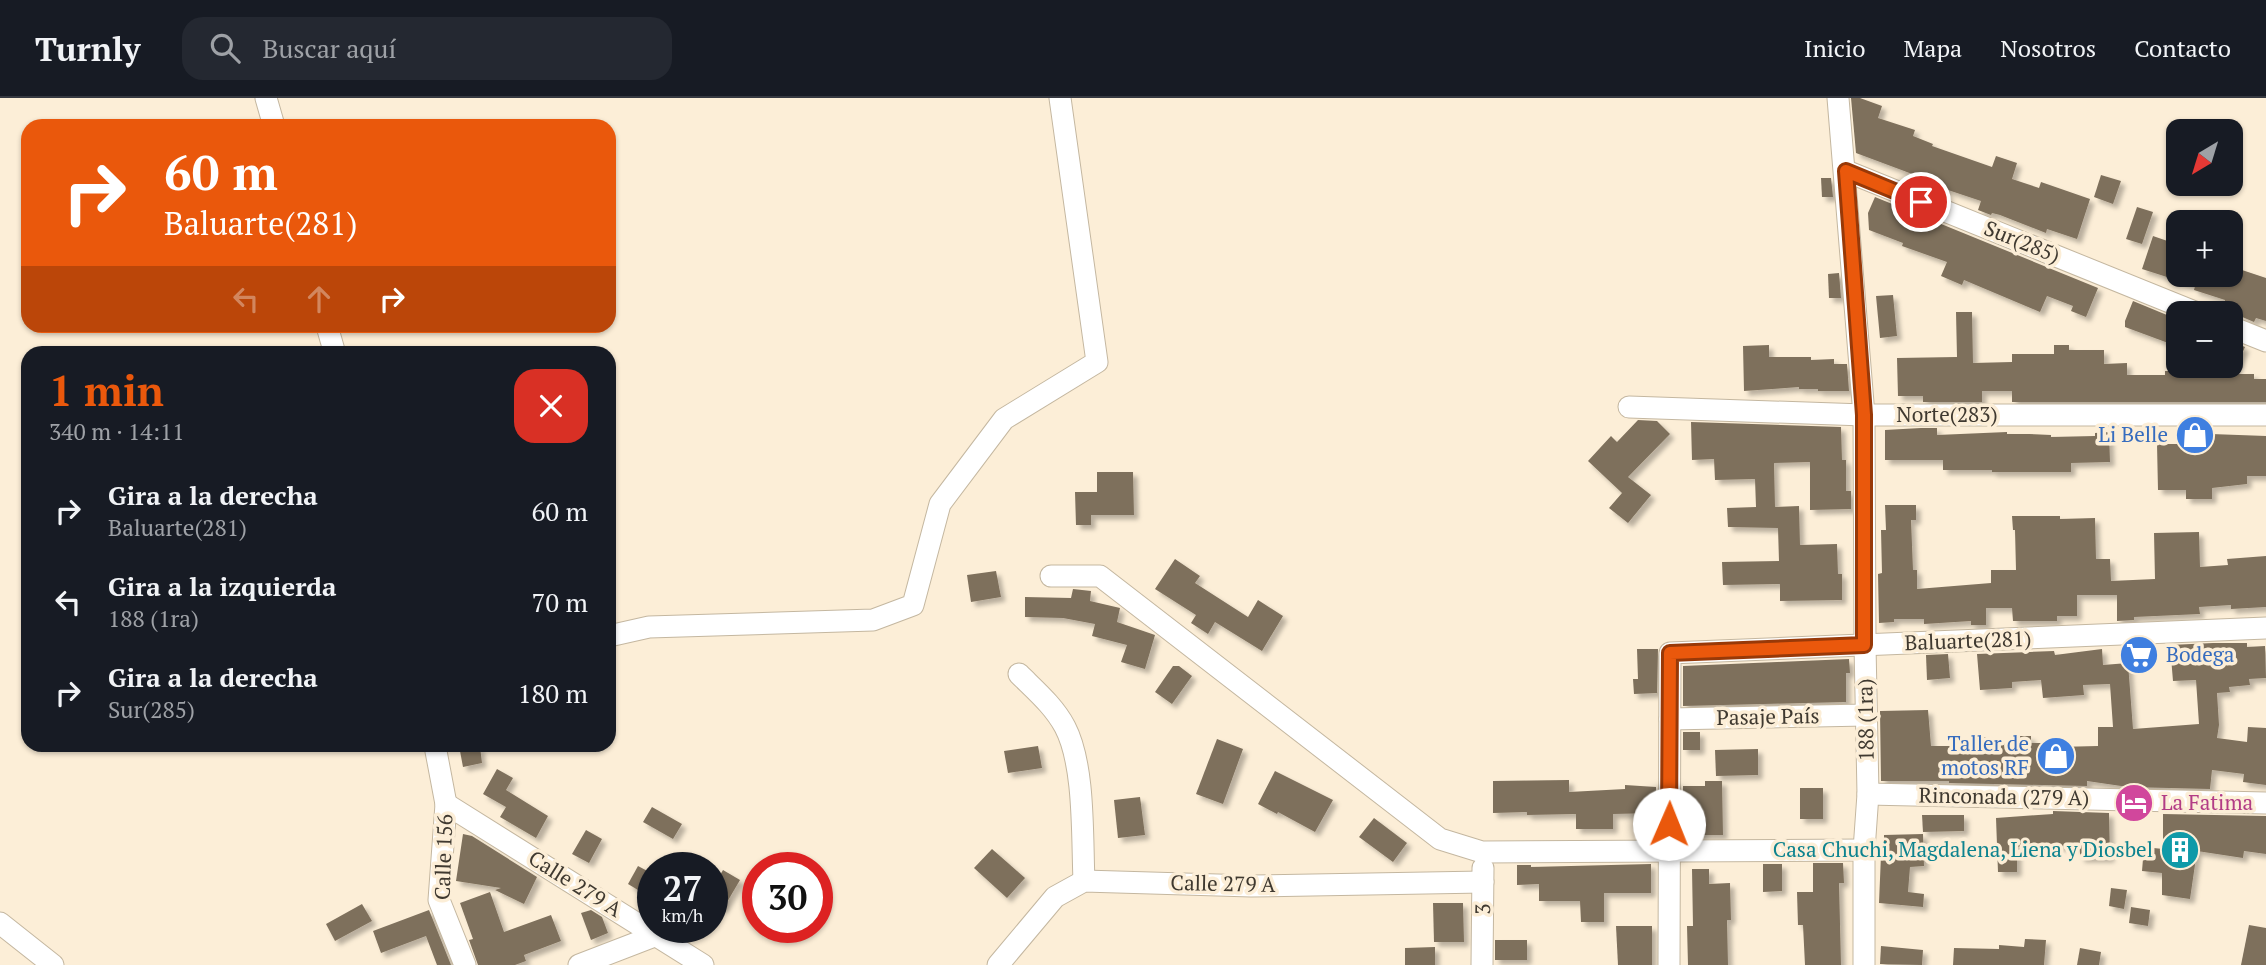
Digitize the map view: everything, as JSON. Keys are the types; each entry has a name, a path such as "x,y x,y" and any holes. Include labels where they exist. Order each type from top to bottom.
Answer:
{"street":[{"path":"266,98 272,119"},
{"path":"616,634 649,627 873,620 913,605 940,503 1004,419 1097,362 1060,98"},
{"name":"188 (1ra)","path":"1838,98 1864,415 1867,794 1864,965"},
{"name":"Sur(285)","path":"1846,171 2167,301"},
{"path":"2243,332 2266,341"},
{"name":"Norte(283)","path":"1629,407 1864,415 2266,415"},
{"path":"1051,576 1100,576 1440,839 1482,852 1864,850"},
{"name":"Baluarte(281)","path":"1670,719 1670,653 2266,628"},
{"path":"998,965 1055,897 1084,881 1079,772 1075,751 1065,726 1019,674"},
{"name":"Pasaje País","path":"1670,719 1866,715"},
{"path":"1669,965 1670,719"},
{"name":"Calle 156","path":"436,752 446,804 439,900 465,965"},
{"name":"Rinconada (279 A)","path":"1867,794 2266,803"},
{"name":"Calle 279 A","path":"446,804 637,923"},
{"name":"3","path":"1482,852 1482,965"},
{"name":"Calle 279 A","path":"1084,881 1251,886 1483,882"},
{"path":"0,923 53,965"},
{"path":"579,965 637,943"},
{"name":"Calle 279 A","path":"669,943 703,965"}],"building":[{"path":"1851,98 1860,98 1882,106 1878,118 1915,130 1913,136 1933,144 1932,146 1992,167 1996,156 2017,163 2012,179 2039,188 2041,182 2090,199 2077,239 2047,229 2046,233 2000,215 1978,210 1981,201 1856,153"},
{"path":"2101,175 2121,181 2113,204 2094,197"},
{"path":"1821,178 1831,178 1833,197 1822,197"},
{"path":"1875,197 2098,288 2086,317 2071,311 2073,306 2047,296 2040,312 1964,280 1962,285 1941,276 1947,262 1902,246 1903,243 1869,230 1868,213"},
{"path":"2137,207 2153,212 2142,244 2126,239"},
{"path":"2153,236 2166,240 2166,277 2142,269"},
{"path":"2243,270 2266,278 2266,321 2256,318 2254,322 2243,317 2243,301 2225,301 2194,290 2195,287 2243,287"},
{"path":"1839,273 1841,298 1829,298 1828,274"},
{"path":"1893,295 1897,336 1880,338 1876,296"},
{"path":"2133,301 2166,315 2166,342 2125,327"},
{"path":"1956,312 1972,312 1973,363 2012,362 2012,354 2054,354 2054,345 2069,345 2069,350 2104,350 2104,364 2127,363 2127,375 2165,375 2166,371 2166,378 2243,378 2243,374 2254,374 2254,379 2266,379 2266,402 2012,402 2012,391 1982,391 1982,402 1923,402 1923,396 1898,396 1897,358 1957,357"},
{"path":"1769,345 1769,357 1834,359 1834,364 1847,364 1849,391 1818,391 1799,387 1744,391 1743,346"},
{"path":"1638,420 1657,421 1670,434 1628,477 1651,495 1628,523 1609,508 1622,493 1588,461 1611,436 1617,442"},
{"path":"1691,422 1841,427 1842,460 1846,460 1846,491 1851,491 1851,509 1810,510 1810,462 1774,463 1775,507 1799,506 1800,545 1837,544 1838,574 1842,574 1842,600 1780,601 1780,584 1723,585 1722,562 1779,561 1778,528 1728,527 1727,508 1756,507 1755,479 1715,480 1714,459 1692,460"},
{"path":"1937,428 1937,435 2007,432 2051,437 2095,436 2095,433 2109,432 2110,462 2071,463 2071,472 1992,472 1943,470 1943,460 1885,460 1885,430"},
{"path":"2185,435 2266,436 2266,476 2247,476 2247,484 2212,488 2212,499 2186,499 2186,490 2158,490 2157,444 2185,444"},
{"path":"1097,472 1133,472 1134,515 1091,515 1091,525 1076,525 1075,492 1097,492"},
{"path":"1885,505 1916,505 1916,520 1911,520 1913,570 1917,570 1917,589 1991,583 1991,570 2016,570 2012,516 2060,516 2060,519 2095,518 2096,559 2110,559 2111,581 2155,579 2154,533 2199,532 2200,567 2228,565 2227,559 2266,556 2266,607 2199,607 2200,614 2134,617 2134,620 2117,621 2117,595 2077,595 2077,616 2057,616 2057,621 2013,621 2012,608 1986,608 1986,625 1971,625 1971,621 1924,624 1924,619 1894,619 1894,622 1879,623 1878,574 1882,573 1881,530 1886,530"},
{"path":"1175,559 1200,576 1195,583 1248,617 1258,600 1283,616 1262,651 1215,622 1208,634 1191,623 1196,615 1155,589"},
{"path":"996,571 1001,597 971,602 967,575"},
{"path":"1073,589 1091,591 1090,601 1120,608 1117,622 1155,635 1145,669 1121,662 1127,645 1092,636 1095,624 1063,618 1025,617 1025,597 1071,598"},
{"path":"2213,643 2265,646 2266,678 2249,679 2250,685 2229,687 2230,692 2217,693 2217,738 2247,742 2248,727 2266,728 2266,785 2243,782 2244,774 2212,770 2210,789 2128,787 2087,781 2087,786 1881,781 1880,711 1928,710 1931,746 1969,746 1969,737 1988,737 1989,744 2016,743 2016,736 2031,736 2031,743 2057,743 2057,747 2098,746 2098,727 2113,727 2110,684 2083,685 2084,695 2043,698 2041,680 2012,682 2012,688 1980,690 1977,654 2054,651 2055,655 2102,649 2103,665 2128,663 2133,729 2199,724 2196,680 2173,681 2170,645"},
{"path":"1637,649 1658,649 1657,693 1634,694 1633,679 1638,679"},
{"path":"1948,654 1950,678 1927,680 1926,655"},
{"path":"1849,659 1846,702 1683,706 1683,666"},
{"path":"1173,666 1179,666 1192,676 1172,704 1155,692"},
{"path":"1683,732 1700,732 1700,750 1683,750"},
{"path":"1217,739 1243,749 1223,804 1196,794"},
{"path":"1038,746 1042,768 1008,773 1004,751"},
{"path":"1758,749 1758,775 1716,776 1715,750"},
{"path":"460,752 481,752 482,763 463,767"},
{"path":"497,769 513,778 506,790 548,816 536,838 500,817 506,807 483,794"},
{"path":"1275,771 1333,800 1315,832 1258,804"},
{"path":"1569,780 1569,792 1625,789 1625,785 1656,787 1656,813 1613,814 1613,829 1576,829 1576,814 1493,813 1493,781"},
{"path":"1705,781 1722,781 1723,835 1683,835 1683,786 1705,786"},
{"path":"1800,788 1823,788 1823,819 1800,819"},
{"path":"1140,797 1145,835 1118,838 1114,800"},
{"path":"652,807 682,824 673,839 643,822"},
{"path":"2053,811 2109,813 2110,858 2080,858 2080,846 2017,847 2017,872 1998,872 1996,818 2053,814"},
{"path":"2163,814 2266,816 2266,854 2244,851 2243,858 2197,851 2190,899 2162,895 2162,873 2142,871 2144,847 2163,849"},
{"path":"1922,815 1964,815 1964,831 1923,832"},
{"path":"1374,818 1407,843 1393,862 1359,837"},
{"path":"586,830 602,839 589,863 572,854"},
{"path":"463,834 472,836 537,877 524,904 495,890 501,888 456,881"},
{"path":"1923,834 1924,866 1910,867 1908,892 1924,894 1923,907 1879,903 1884,835"},
{"path":"992,849 1025,878 1007,898 974,868"},
{"path":"1813,863 1843,863 1844,883 1839,883 1841,965 1805,965 1803,925 1798,925 1797,892 1813,892"},
{"path":"1651,864 1651,893 1604,893 1604,922 1581,922 1580,901 1539,901 1539,884 1517,885 1517,865 1531,867"},
{"path":"1763,864 1782,864 1782,891 1763,892"},
{"path":"637,868 637,889 628,884"},
{"path":"1692,869 1709,869 1709,884 1730,883 1728,965 1688,965 1687,926 1693,926"},
{"path":"728,873 740,880 728,900"},
{"path":"2111,888 2127,890 2124,909 2109,906"},
{"path":"490,892 504,932 551,915 561,941 524,955 526,961 515,965 478,965 469,940 473,939 460,903"},
{"path":"1433,903 1463,903 1464,942 1434,942"},
{"path":"362,904 372,921 335,941 326,924"},
{"path":"2131,907 2150,910 2148,926 2129,923"},
{"path":"429,910 451,965 437,965 426,936 381,953 373,931"},
{"path":"591,910 602,917 608,933 591,940 581,913"},
{"path":"2249,925 2266,928 2266,965 2241,965"},
{"path":"1616,926 1652,926 1652,965 1618,965"},
{"path":"2025,939 2046,940 2044,965 1953,965 1954,948 1999,949 1999,945 2024,947"},
{"path":"1495,940 1527,940 1527,960 1495,960"},
{"path":"1881,946 1923,950 1922,965 1880,964"},
{"path":"1435,947 1435,965 1405,965 1405,948"},
{"path":"2080,948 2101,952 2099,965 2077,965"}],"place":[{"name":"Li Belle","path":"2195,435"},
{"name":"Bodega","path":"2139,655"},
{"name":"Taller de motos RF","path":"2056,756"},
{"name":"La Fatima","path":"2134,803"},
{"name":"Casa Chuchi, Magdalena, Liena y Diosbel","path":"2180,850"}],"route":[{"path":"1669,824 1670,653 1864,645 1864,415 1846,171 1921,202"}]}
